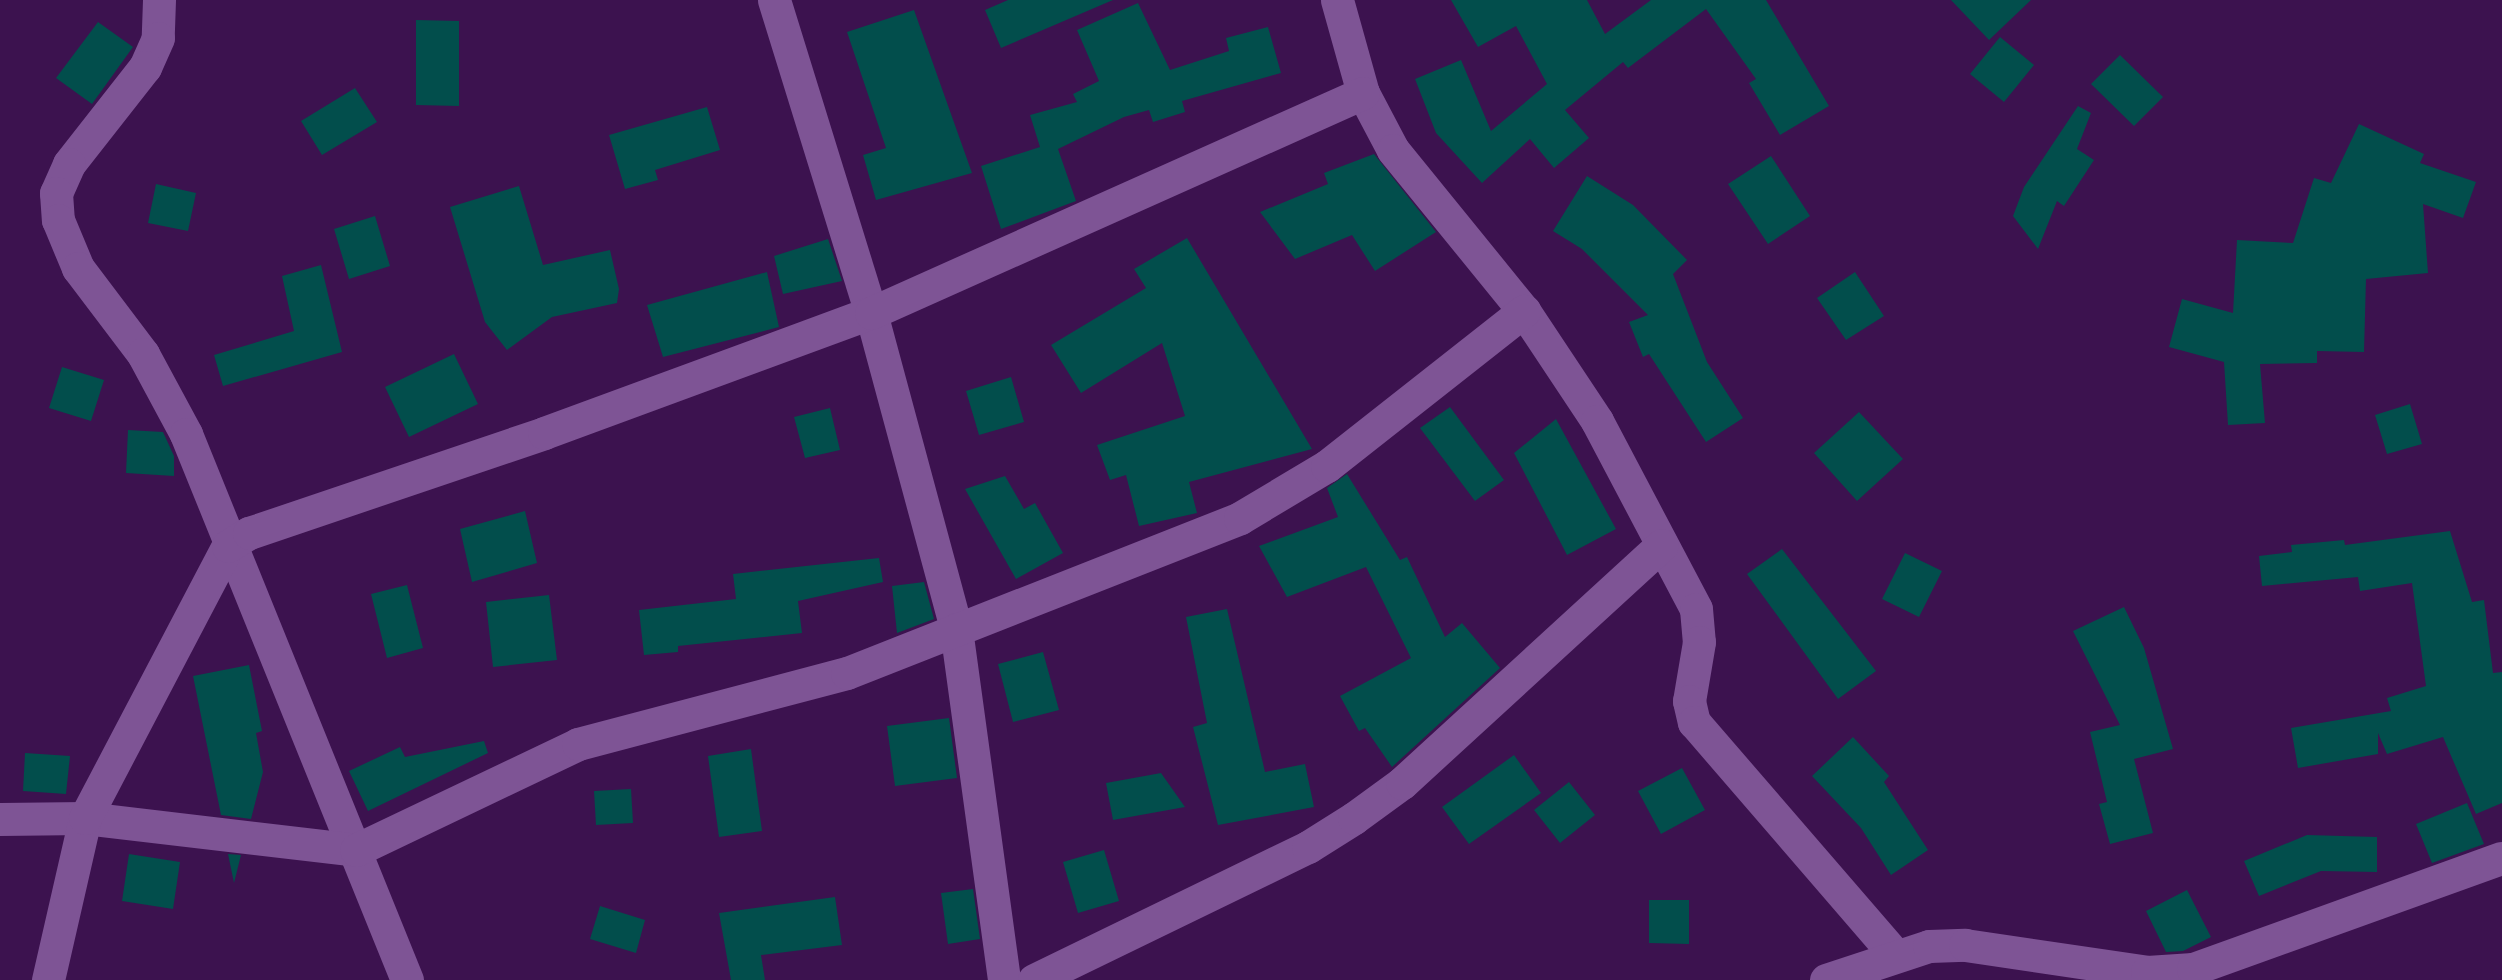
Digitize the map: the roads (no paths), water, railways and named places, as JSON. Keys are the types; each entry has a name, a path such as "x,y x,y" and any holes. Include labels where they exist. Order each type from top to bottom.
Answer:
{"street":[{"path":"159,0 158,38 145,67 69,164 56,194 58,220 78,268 142,354 186,434 228,546 356,850 407,980"},
{"path":"774,0 871,313 956,628 1004,980"},
{"path":"1337,0 1363,93 1393,150 1524,311 1597,421 1696,609 1700,642 1689,701 1694,722 1894,954"},
{"path":"48,980 85,818 228,546 249,533 544,433 871,313 1363,93"},
{"path":"0,819 85,818 356,850 578,744 847,673 956,628 1240,518 1327,466 1524,311"},
{"path":"1034,980 1308,847 1354,818 1401,783 1662,545"},
{"path":"1826,980 1894,954 1965,945 2147,972 2193,969 2502,858"}]}
